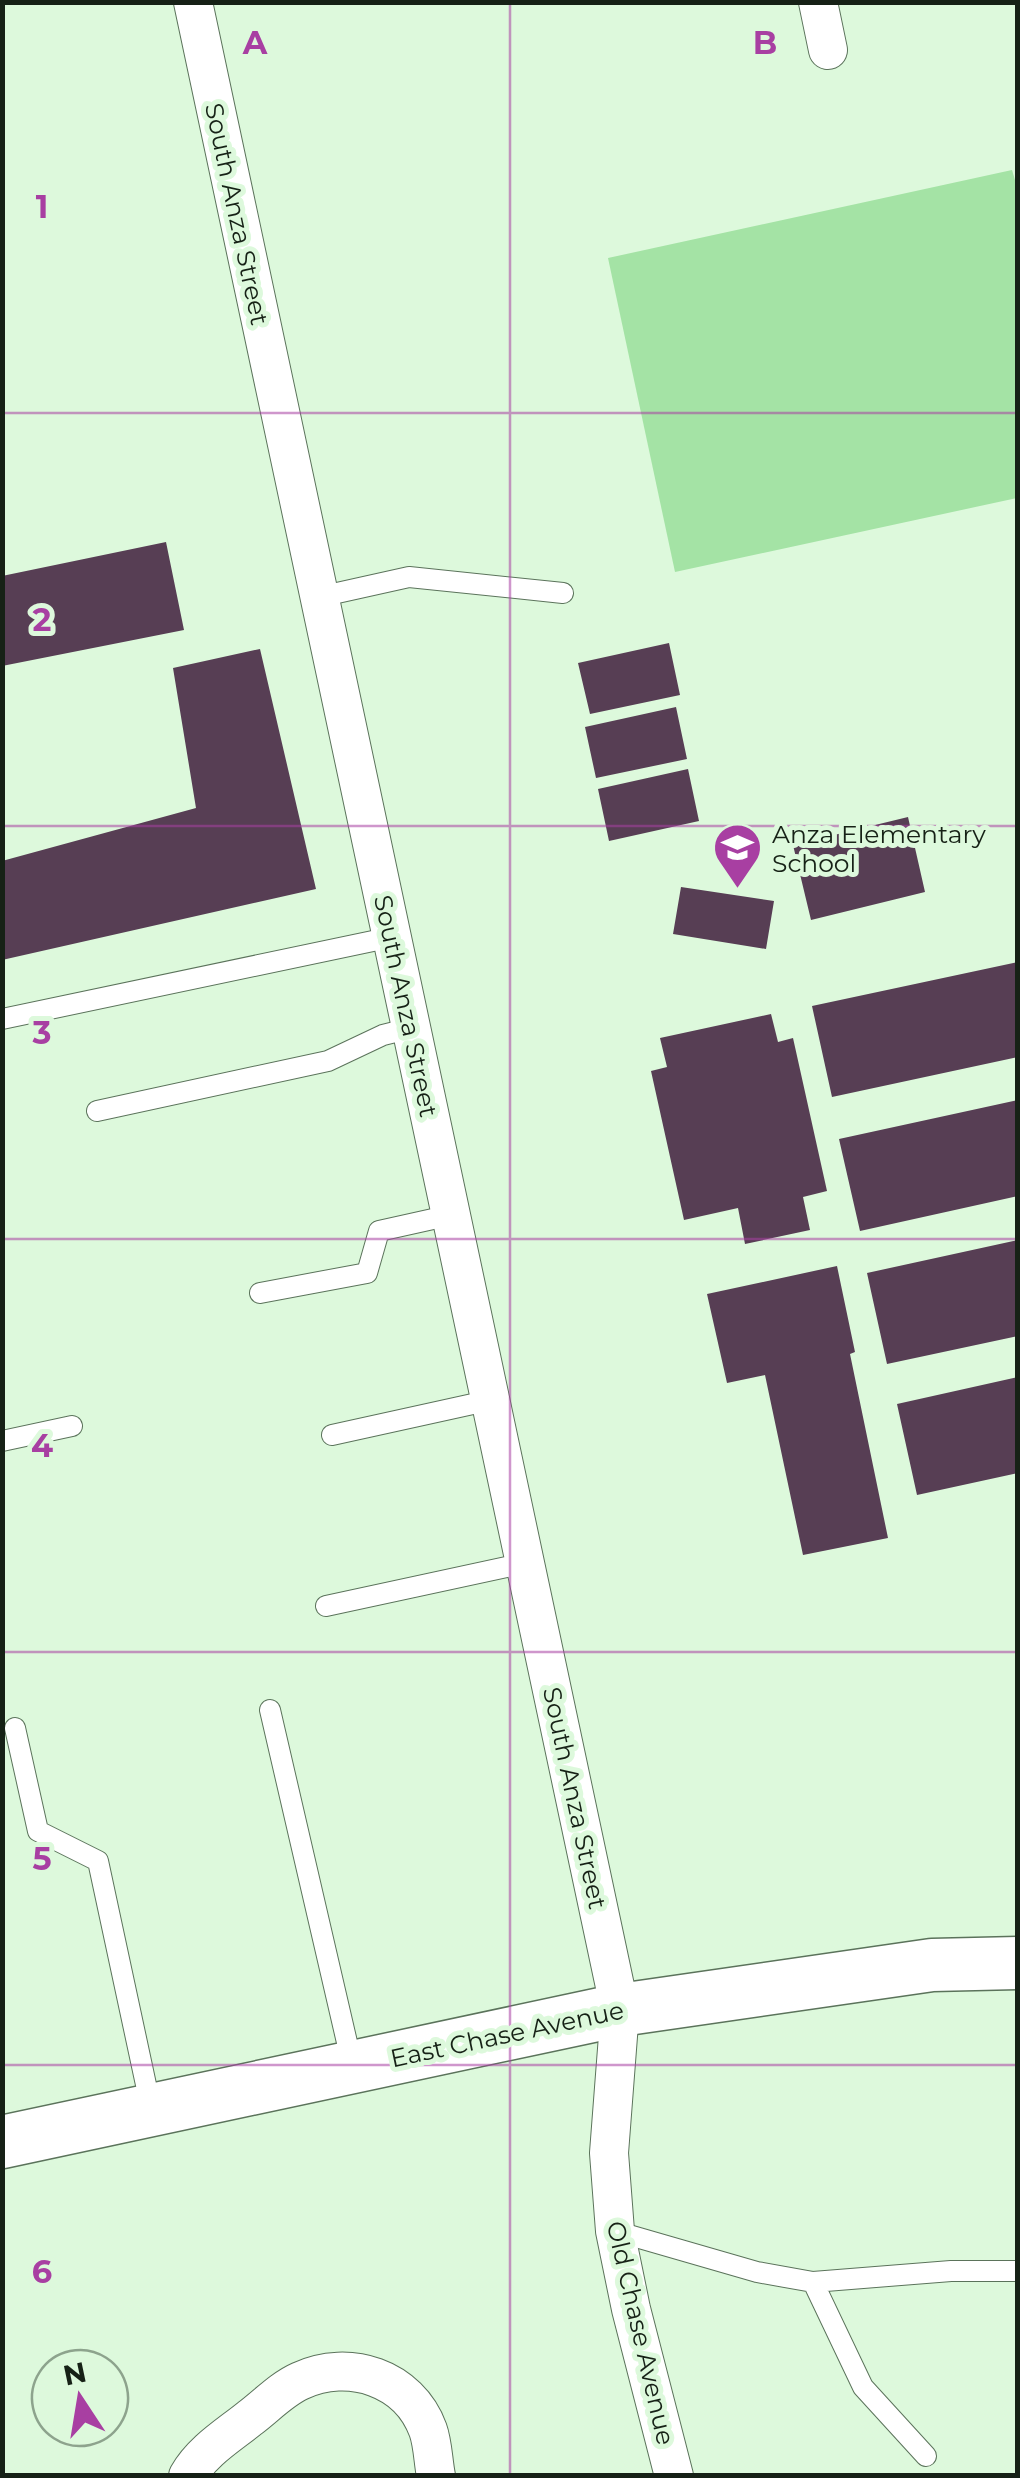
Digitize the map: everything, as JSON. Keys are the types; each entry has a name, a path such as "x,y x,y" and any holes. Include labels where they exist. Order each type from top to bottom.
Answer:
{"main road":[{"name":"East Chase Avenue","path":"2,2142 620,2010 932,1966 1018,1963"}],"street":[{"name":"South Anza Street","path":"192,2 620,2010"},
{"path":"818,2 828,50"},
{"name":"Old Chase Avenue","path":"620,2010 609,2153 615,2231 674,2476"},
{"path":"188,2476 207,2452 296,2382 339,2370 380,2378 412,2400 428,2430 436,2476"}],"lane":[{"path":"319,596 408,577 563,593"},
{"path":"2,1019 392,937"},
{"path":"97,1111 328,1061 382,1034 411,1028"},
{"path":"260,1293 367,1273 378,1231 451,1215"},
{"path":"332,1435 491,1400"},
{"path":"2,1441 72,1426"},
{"path":"326,1606 525,1563"},
{"path":"270,1710 352,2066"},
{"path":"15,1728 38,1831 98,1861 151,2110"},
{"path":"615,2231 757,2272 812,2282 951,2271 1018,2271"},
{"path":"812,2282 863,2387 926,2456"}],"green space":[{"path":"1012,170 1018,190 1017,498 675,572 608,258"}],"building":[{"path":"166,542 184,630 2,666 2,576"},
{"path":"669,643 680,695 590,714 578,663"},
{"path":"260,649 316,889 2,960 2,861 196,808 173,668"},
{"path":"676,707 687,759 596,778 585,727"},
{"path":"688,769 699,821 609,841 598,789"},
{"path":"908,817 925,892 811,920 793,845"},
{"path":"681,887 774,901 766,949 673,934"},
{"path":"1018,962 1018,1057 832,1097 812,1006"},
{"path":"771,1014 778,1042 793,1038 827,1191 803,1197 810,1230 745,1244 738,1208 684,1220 651,1071 667,1067 660,1038"},
{"path":"1018,1100 1018,1196 860,1231 839,1139"},
{"path":"1018,1240 1018,1336 887,1364 867,1273"},
{"path":"837,1266 855,1352 850,1354 888,1538 803,1555 765,1375 727,1383 707,1294"},
{"path":"1018,1377 1018,1473 917,1495 897,1404"}],"place":[{"name":"Anza Elementary School","path":"737,890"}]}
